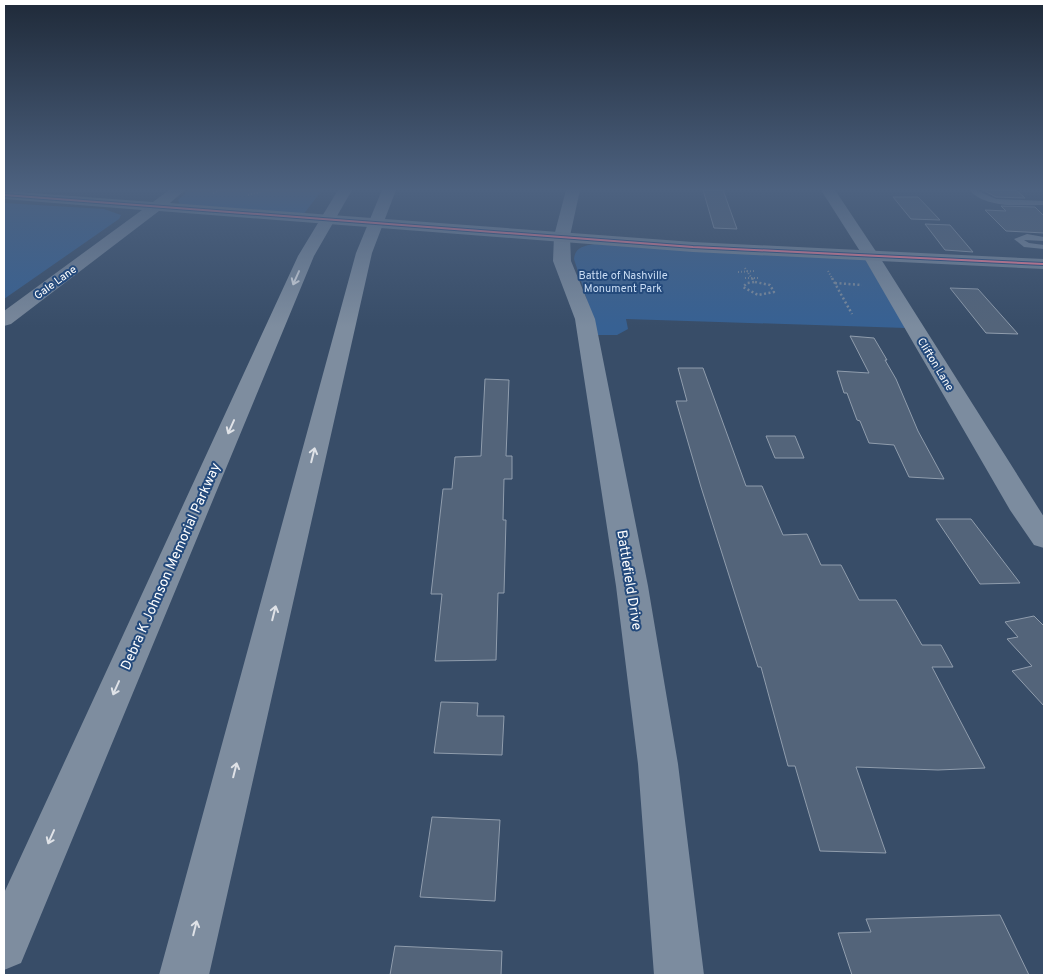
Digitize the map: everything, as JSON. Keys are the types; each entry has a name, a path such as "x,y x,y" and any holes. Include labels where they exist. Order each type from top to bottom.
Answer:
{"highway":[{"name":"Debra K Johnson Memorial Parkway","path":"4,946 306,256 318,236"},
{"path":"184,975 364,254 371,236"}],"main road":[{"name":"Gale Lane","path":"6,316 116,236"},
{"path":"556,236 693,247 1044,264"}],"street":[{"name":"Battlefield Drive","path":"562,236 562,262 585,319 632,586 658,764 679,975"},
{"name":"Clifton Lane","path":"858,236 1024,510 1044,538"}],"lane":[{"path":"1042,249 1024,244 1018,239 1027,236 1044,239"}],"path":[{"path":"744,266 754,282 769,285 773,288 774,292 760,295 744,289 744,285 754,282"},
{"path":"825,268 852,314"},
{"path":"738,272 755,271"},
{"path":"745,278 759,278"},
{"path":"834,283 862,285"}],"green space":[{"path":"4,236 95,236 4,299"},
{"name":"Battle of Nashville Monument Park","path":"594,244 865,259 906,328 626,319 628,329 617,335 598,335 574,259 578,250 584,246"}],"building":[{"path":"934,236 959,236 973,252 945,250"},
{"path":"950,288 978,289 1018,334 986,333"},
{"path":"850,336 874,338 896,379 918,431 944,479 909,477 894,445 869,443 860,421 857,420 847,393 844,393 837,371 869,373"},
{"path":"678,368 703,368 746,486 762,486 783,535 807,534 821,565 841,565 859,600 896,600 922,645 941,645 953,667 932,667 985,768 938,770 856,767 886,853 820,851 795,766 788,766 761,667 758,667 701,487 676,401 687,401"},
{"path":"485,379 509,380 506,456 512,456 512,479 504,479 503,520 506,520 504,593 498,593 496,660 435,661 442,594 431,594 443,489 452,489 455,457 481,456"},
{"path":"766,436 795,436 804,458 775,458"},
{"path":"936,519 971,519 1020,583 980,584"},
{"path":"1034,616 1044,626 1044,706 1012,671 1032,666 1007,639 1018,637 1005,622"},
{"path":"441,702 478,703 477,716 504,716 502,755 434,753"},
{"path":"432,817 500,820 495,901 420,897"},
{"path":"1000,915 1029,975 852,975 838,933 871,932 866,919"},
{"path":"395,946 502,951 501,975 390,975"}],"transit line":[{"path":"543,236 693,247 1044,264"}]}
